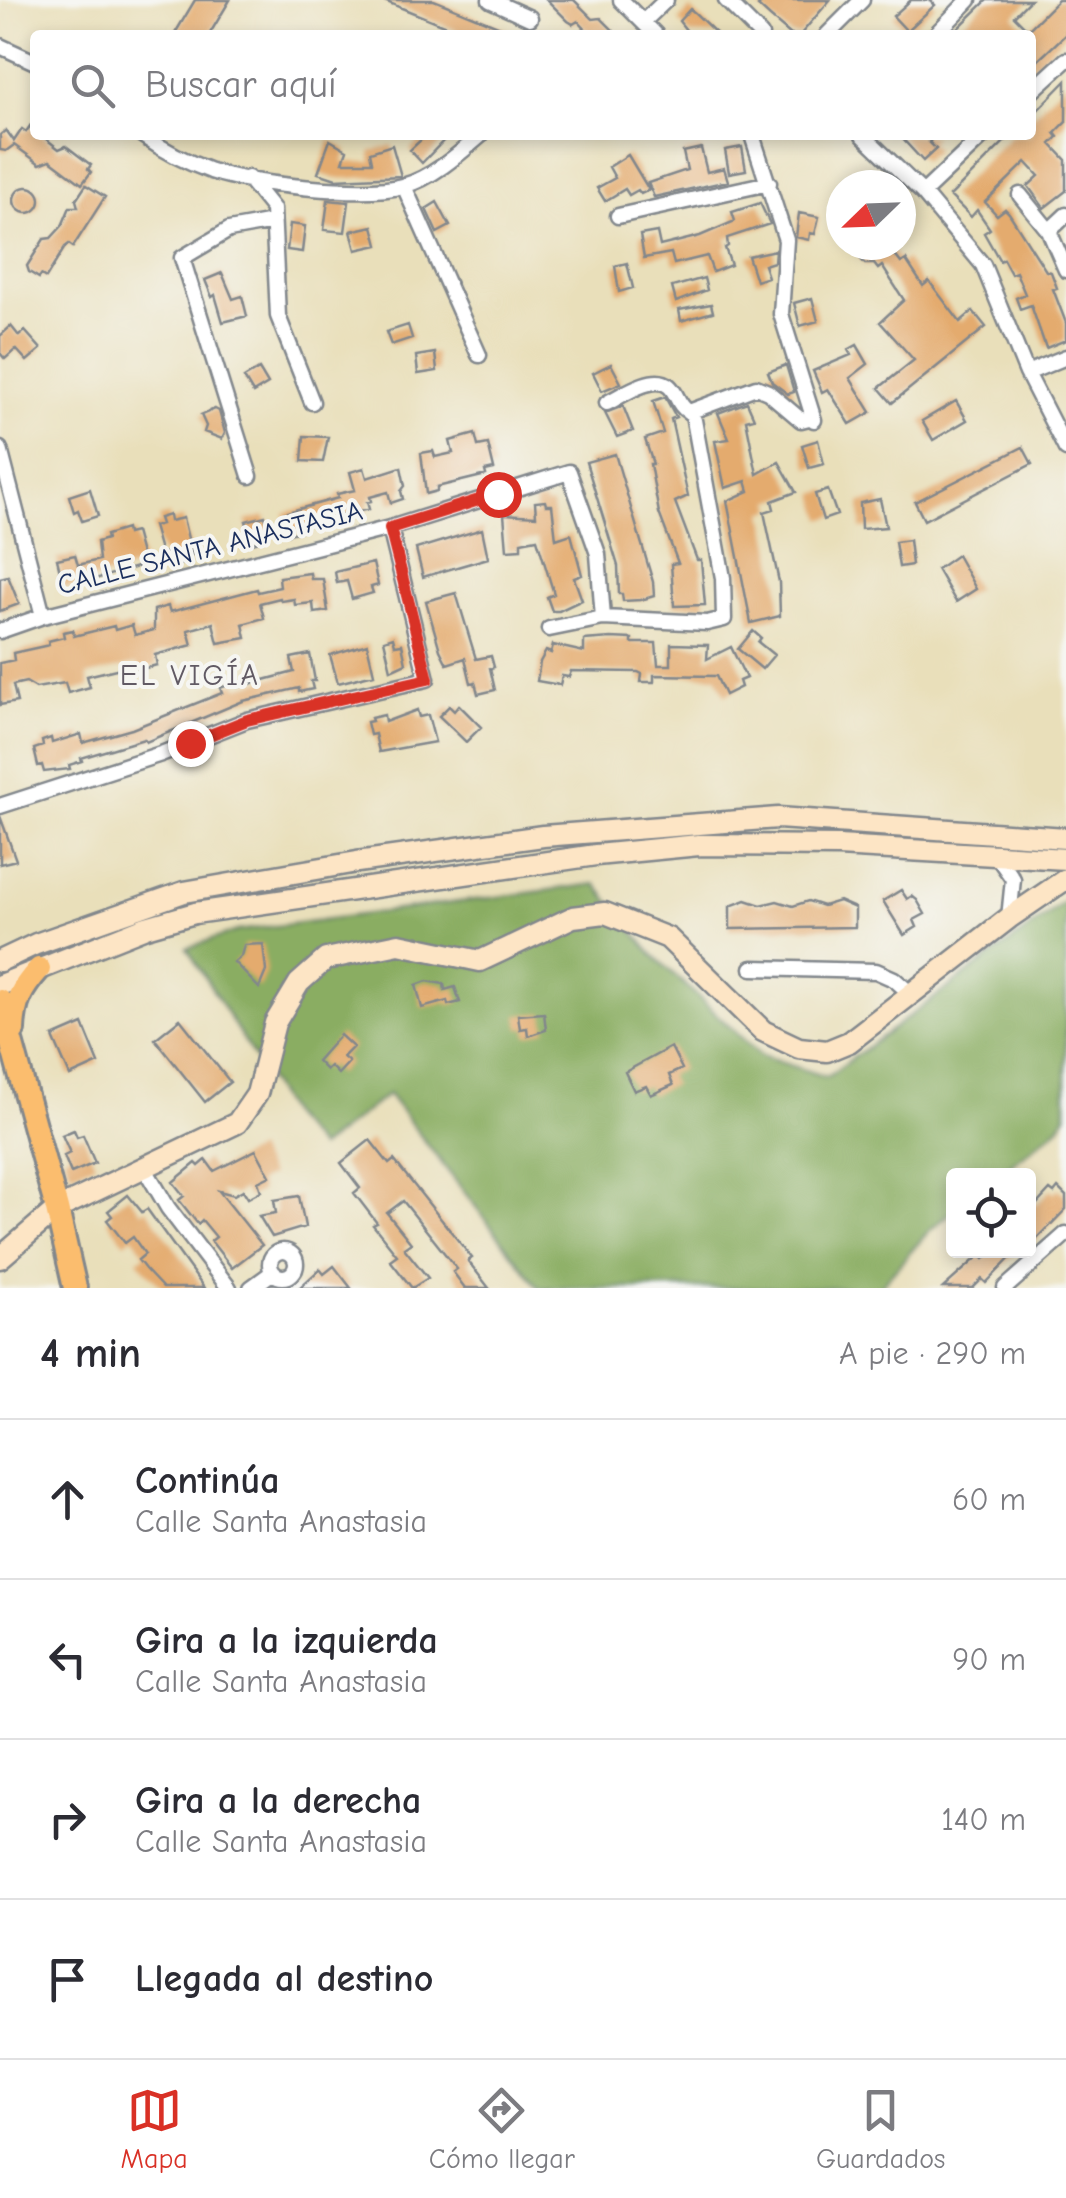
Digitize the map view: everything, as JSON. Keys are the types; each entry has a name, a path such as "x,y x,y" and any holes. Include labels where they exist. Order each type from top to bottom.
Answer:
{"main road":[{"path":"0,961 36,944 184,892 543,836 778,818 1066,838"},
{"path":"0,986 146,928 196,913 596,855 698,845 838,846 1066,860"},
{"path":"0,1258 57,1210 237,1122 257,1094 275,1023 300,983 326,958 399,944 480,962 573,918 605,913 668,938 763,1032 799,1048 827,1051 849,1042 1009,918 1066,879"},
{"path":"9,1044 14,1006 21,989 39,969"},
{"path":"0,1001 57,1210 74,1288"}],"street":[{"path":"490,0 530,18"},
{"path":"621,0 651,30"},
{"path":"643,22 666,0"},
{"path":"726,0 756,30"},
{"path":"832,30 862,0"},
{"path":"940,30 969,0"},
{"path":"0,46 30,60"},
{"path":"1036,87 1066,60"},
{"path":"149,140 212,171 336,190 404,186 454,159 475,140"},
{"path":"607,403 651,382 663,382 688,412 756,387 768,392 801,420 814,418 781,314 786,240 754,140"},
{"path":"868,140 923,193 983,265 1027,373 1066,449"},
{"path":"923,193 979,140"},
{"path":"248,178 272,209 278,316 312,402"},
{"path":"618,216 768,182"},
{"path":"404,186 479,355"},
{"path":"1020,195 1049,232 1066,270"},
{"path":"1049,232 1066,215"},
{"path":"250,476 182,258 229,230 273,222"},
{"path":"1027,373 1066,357"},
{"path":"549,629 603,618 707,624 724,619 723,578 694,420"},
{"path":"0,449 6,504 43,616"},
{"name":"CALLE SANTA ANASTASIA","path":"0,631 43,616 390,528 569,472 598,554 603,618"},
{"name":"CALLE SANTA ANASTASIA","path":"0,806 161,754 247,720 428,679 390,528"},
{"path":"996,856 1013,879 1009,918"},
{"path":"752,968 876,970 911,994"},
{"path":"145,1169 168,1208 229,1288"},
{"path":"1005,1288 1066,1234"},
{"path":"251,1288 274,1272"}],"green space":[{"path":"596,884 651,953 761,1056 827,1077 1066,901 1066,1115 1059,1127 1007,1168 946,1168 946,1217 879,1288 539,1288 388,1094 319,1148 290,1116 187,948 238,931"}],"building":[{"path":"195,0 230,0 212,30 177,30"},
{"path":"382,0 434,0 508,30 456,30"},
{"path":"547,0 574,0 593,19 601,18 613,30 586,30 578,21 568,21"},
{"path":"764,0 830,0 804,30 785,30 758,6"},
{"path":"911,0 930,0 935,5 908,30 893,16"},
{"path":"987,0 1030,0 1014,16 1028,30 956,30"},
{"path":"1058,0 1066,0 1066,34 1036,62 1036,30 1028,30"},
{"path":"690,9 713,30 686,30 679,21"},
{"path":"1066,81 1066,122 1051,144 1066,160 1066,191 1044,208 1028,186 1039,176 1026,162 985,202 997,215 1005,209 1009,213 1046,271 1051,272 1066,323 1066,340 1046,348 1031,305 1020,309 1016,298 1025,294 1016,272 1011,274 1003,259 1000,261 984,233 990,229 977,210 971,217 950,196 1006,140 1036,140 1036,112"},
{"path":"30,126 30,140 47,140 59,149 66,146 91,165 82,184 50,160 40,164 14,145 0,150 0,135 6,130 14,141 22,129 26,132"},
{"path":"330,140 347,150 343,162 372,162 370,152 392,145 401,176 336,179 318,173"},
{"path":"421,140 444,140 422,163 410,150"},
{"path":"904,140 931,140 936,149 923,161"},
{"path":"742,147 746,170 729,173 725,150"},
{"path":"701,148 707,172 724,168 728,181 654,197 648,183 687,170 683,152"},
{"path":"628,155 649,190 629,195 625,189 605,201 597,188 615,178 609,167"},
{"path":"86,185 105,197 73,247 65,247 46,278 39,278 27,266 44,239 51,238 62,226 70,207 78,207 76,200"},
{"path":"27,187 36,191 40,200 36,209 27,213 18,209 14,200 18,191"},
{"path":"328,200 349,202 345,232 324,230"},
{"path":"437,202 450,226 437,233 426,209"},
{"path":"760,203 770,224 727,238 725,248 731,265 713,272 707,256 674,264 671,253 644,258 640,235 657,232 660,246 700,236 735,221 732,212"},
{"path":"799,213 819,217 815,234 810,233 809,240 796,237"},
{"path":"290,224 305,226 302,252 287,250"},
{"path":"373,226 378,245 356,250 351,231"},
{"path":"775,250 774,262 764,265 768,277 756,281 748,256"},
{"path":"862,260 906,260 923,286 929,281 960,322 973,311 986,327 892,403 879,388 914,360 880,322 904,300 882,266 878,269 874,264"},
{"path":"627,263 633,288 619,292 615,266"},
{"path":"222,273 233,299 242,296 247,316 223,322 215,295 212,297 205,280"},
{"path":"704,278 707,290 676,302 672,287"},
{"path":"812,298 818,321 800,326 794,303"},
{"path":"711,304 713,312 681,321 679,310"},
{"path":"408,325 412,338 391,345 386,332"},
{"path":"11,326 19,336 25,331 41,349 27,361 16,349 5,359 0,353 0,336"},
{"path":"857,345 868,364 850,378 871,412 850,424 828,389 822,392 813,371 851,355 848,350"},
{"path":"435,353 437,371 418,374 416,356"},
{"path":"611,364 621,383 602,391 593,373"},
{"path":"786,365 794,392 788,394 772,382 768,372"},
{"path":"259,369 268,384 253,393 244,378"},
{"path":"665,397 676,417 671,419 688,496 675,502 697,560 701,560 705,605 674,606 671,564 678,563 659,513 653,464 645,439 663,433 653,401"},
{"path":"956,401 967,420 933,440 922,421"},
{"path":"747,402 754,418 746,420 757,474 779,462 796,492 772,501 774,509 764,512 779,582 780,616 751,623 727,501 749,491 746,481 725,488 715,441 729,439 718,413"},
{"path":"623,406 633,431 617,437 605,413"},
{"path":"215,409 225,433 222,439 204,432 206,426 201,415"},
{"path":"475,434 478,446 488,444 494,469 426,494 421,453 433,451 435,457 453,453 450,441"},
{"path":"304,436 328,437 323,462 302,461"},
{"path":"818,440 824,464 809,468 802,445"},
{"path":"1023,447 1032,464 924,520 915,502"},
{"path":"615,454 653,582 654,596 641,600 623,601 619,594 618,566 586,462"},
{"path":"401,467 403,499 391,503 388,492 370,497 369,509 337,516 338,522 300,526 301,531 289,534 284,513 355,490 350,472 364,468 367,478"},
{"path":"90,489 98,516 82,521 69,496"},
{"path":"828,490 837,515 823,520 815,494"},
{"path":"880,499 886,527 861,529 860,503"},
{"path":"535,502 552,505 556,539 571,534 582,575 574,578 582,600 559,611 552,611 547,597 554,594 537,539 521,542 521,549 507,550 504,514 536,516"},
{"path":"169,515 170,521 183,518 192,555 187,557 188,562 176,566 171,551 161,554 153,526 161,524 159,518"},
{"path":"265,516 270,533 252,543 246,521"},
{"path":"126,529 127,534 135,532 144,565 64,588 57,559 75,555 78,565 99,560 97,542"},
{"path":"482,529 488,558 423,577 416,549"},
{"path":"909,540 912,565 899,567 895,542"},
{"path":"957,555 976,589 956,602 937,569"},
{"path":"373,563 378,585 371,587 373,593 352,599 347,581 337,583 335,572"},
{"path":"310,573 311,579 323,579 328,611 314,613 313,603 295,605 294,599 260,603 264,618 243,624 246,638 218,643 213,623 188,630 192,645 155,655 157,665 138,670 137,664 87,676 90,687 68,693 65,683 36,688 26,682 13,685 17,702 0,705 0,663 14,660 13,653 49,645 48,641 73,630 74,636 114,626 115,630 132,625 135,635 154,630 154,610 168,606 170,612 257,589 258,592 280,587 279,577"},
{"path":"8,576 19,604 0,611 0,578"},
{"path":"456,593 476,659 491,656 495,690 478,694 465,658 447,664 440,650 426,601"},
{"path":"753,631 761,638 758,642 774,655 762,669 738,649"},
{"path":"393,637 395,645 402,644 406,663 391,670 384,640"},
{"path":"611,638 656,643 658,665 671,665 671,644 708,645 707,659 731,647 746,678 739,681 741,687 725,695 716,676 654,675 654,682 641,682 642,674 638,672 571,671 569,677 562,676 560,685 537,681 540,662 546,651 551,653 553,645 584,652 584,640"},
{"path":"367,644 374,674 338,683 330,655"},
{"path":"310,654 313,689 299,692 299,688 243,701 146,742 144,739 81,758 82,761 69,765 70,769 44,772 42,765 38,766 34,749 43,746 42,741 51,738 52,743 81,734 83,743 132,729 222,693 220,688 236,682 238,687 294,672 291,658"},
{"path":"459,705 481,727 466,742 439,716 449,706 454,711"},
{"path":"417,710 419,717 428,715 435,742 379,752 367,722 384,715 385,722"},
{"path":"0,816 16,860 0,864"},
{"path":"901,890 907,899 912,896 917,900 925,914 914,920 917,927 904,935 883,901"},
{"path":"746,900 761,905 777,901 793,906 808,901 823,906 839,901 855,908 855,927 730,929 730,906"},
{"path":"263,944 266,971 259,988 234,962 244,945"},
{"path":"427,981 444,984 445,990 455,987 460,1002 448,1005 447,1001 422,1008 416,985"},
{"path":"544,1013 546,1030 528,1036 527,1028 520,1029 518,1015"},
{"path":"180,1019 230,1082 205,1102 155,1039"},
{"path":"83,1024 99,1063 70,1076 53,1037"},
{"path":"340,1035 353,1047 343,1057 349,1062 338,1074 317,1061"},
{"path":"671,1047 682,1069 669,1075 673,1085 651,1095 646,1086 634,1091 625,1072"},
{"path":"74,1130 77,1137 83,1135 95,1163 71,1173 64,1156 70,1153 62,1135"},
{"path":"370,1140 389,1164 394,1160 472,1258 468,1261 489,1288 465,1288 453,1272 457,1269 403,1201 387,1213 411,1243 404,1248 428,1278 412,1288 390,1260 397,1255 373,1225 377,1223 354,1193 360,1188 341,1163"},
{"path":"256,1150 270,1176 258,1182 261,1191 248,1198 243,1190 234,1195 219,1191 262,1245 232,1268 211,1241 216,1237 202,1220 198,1224 179,1200 184,1196 173,1182 196,1163 199,1166 206,1160 214,1171"},
{"path":"1058,1188 1066,1196 1066,1209 1036,1240 1036,1205 1050,1190 1054,1193"},
{"path":"128,1195 142,1212 147,1209 204,1288 163,1288 145,1269 138,1260 145,1254 133,1237 125,1243 107,1220 112,1216 108,1211"},
{"path":"299,1196 305,1227 272,1237 259,1216 276,1213 274,1200"},
{"path":"977,1258 1010,1258 986,1283 982,1279 973,1288 943,1288"},
{"path":"334,1266 351,1288 299,1288 320,1269 324,1274"}],"district":[{"name":"EL VIGÍA","path":"190,675"}],"route":[{"path":"190,743 247,720 428,679 390,528 498,494"}]}
